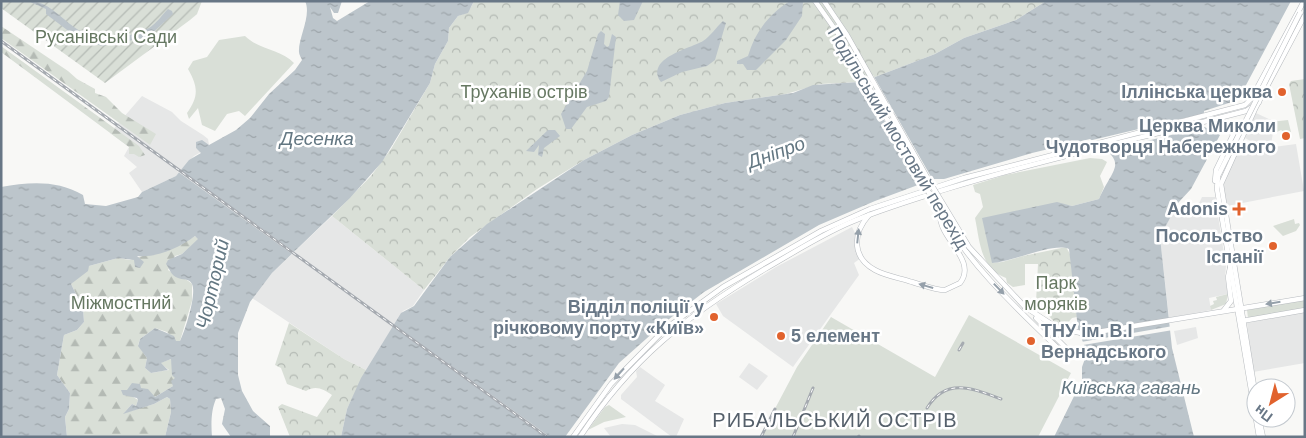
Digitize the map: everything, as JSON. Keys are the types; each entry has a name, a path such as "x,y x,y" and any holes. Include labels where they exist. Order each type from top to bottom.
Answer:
{"main road":[{"name":"Подільський мостовий перехід","path":"815,1 839,35 962,247 976,265 1068,358"},
{"name":"Подільський мостовий перехід","path":"824,1 847,35 969,247 1073,355"},
{"path":"1239,308 1221,184 1302,14 1305,3"},
{"path":"1217,117 1243,106 1251,99 1305,3"},
{"path":"1217,189 1218,176 1226,158 1302,14"},
{"path":"573,437 611,384 665,329 723,287 821,231 870,209 964,178 1246,111 1259,102"},
{"path":"1217,117 1228,124 1233,132 1215,175 1230,267 1252,378"},
{"path":"580,437 624,377 643,357 682,323 737,285 812,241 870,214 1080,149"},
{"path":"870,214 859,227 857,234 858,247 864,261 881,273 942,290 957,285 964,274 963,260 943,228 938,208"},
{"path":"1221,311 1228,307 1231,301 1228,277 1230,267"},
{"name":"Подільський мостовий перехід","path":"1025,307 1056,328 1085,334 1305,298"},
{"path":"1242,321 1305,310"},
{"path":"1242,321 1261,437"}],"shaded area":[{"path":"142,96 172,112 181,121 208,139 209,145 196,142 196,148 201,152 194,156 176,176 142,192 129,173 137,167 124,156 129,147 110,133"},
{"path":"1256,113 1275,122 1271,144 1258,145 1245,138"},
{"path":"1244,142 1260,149 1296,144 1304,191 1227,206 1223,183 1241,143"},
{"path":"1202,197 1215,197 1226,266 1225,278 1228,294 1209,298 1211,310 1169,318 1160,237 1176,206 1194,214"},
{"path":"332,216 424,290 413,306 403,311 366,370 344,359 252,298 272,273"},
{"path":"852,227 856,235 861,258 854,263 859,275 793,367 723,316 716,304 776,267"},
{"path":"1305,312 1305,363 1253,372 1247,323"},
{"path":"1196,327 1198,338 1177,345 1174,331"},
{"path":"749,363 768,376 757,390 739,377"},
{"path":"640,367 665,385 655,401 684,419 676,437 672,437 621,399 621,395 637,377 636,371"},
{"path":"622,424 635,425 659,437 611,437 604,428"}],"green space":[{"name":"Русанівські Сади","path":"1,1 202,1 197,14 190,20 105,83 1,8"},
{"name":"Труханів острів","path":"474,1 1046,1 1016,20 964,38 935,54 875,77 859,82 820,84 786,94 725,103 680,115 632,135 584,160 537,189 470,237 450,257 424,290 332,216 371,176 391,149 430,83 435,64 448,41 449,28 458,16 468,11"},
{"path":"1,26 77,79 95,89 95,93 106,97 122,113 156,134 150,145 1,38"},
{"path":"245,36 257,44 289,58 294,63 245,116 239,111 227,114 215,131 202,125 198,108 189,119 187,113 194,101 196,91 194,81 188,69 193,61 207,57 219,40"},
{"path":"1,46 139,146 145,155 139,157 129,154 129,147 1,52"},
{"path":"1305,79 1305,138 1300,139 1289,84 1291,81"},
{"path":"1288,120 1291,132 1285,133 1281,130 1273,134 1271,128 1273,128 1273,125 1269,122"},
{"path":"1090,158 1102,159 1107,162 1100,176 1104,187 1099,199 1072,206 1067,205 992,263 1023,256 1025,261 1025,285 1013,287 1007,283 1006,278 997,274 986,261 980,245 975,218 983,207 980,194 975,192 973,185 1005,175"},
{"path":"1294,219 1295,224 1299,223 1300,225 1296,231 1283,236 1273,226"},
{"name":"Міжмостний","path":"195,236 199,239 182,254 175,256 168,270 192,284 192,301 180,341 176,342 167,332 155,328 140,339 138,345 147,358 145,368 151,373 169,370 160,363 171,359 176,378 173,386 155,397 122,390 138,400 136,406 132,404 124,413 154,404 167,397 170,399 171,412 165,437 67,437 65,417 69,409 70,393 57,375 64,335 77,330 84,322 83,308 71,284 89,266 118,258 130,260 162,251 179,245"},
{"name":"Парк моряків","path":"1066,247 1070,254 1077,317 1072,318 1065,326 1059,327 1036,302 1038,264 1025,264 1023,256"},
{"path":"1228,294 1226,304 1211,310 1210,306 1214,304 1213,301 1217,300 1216,297"},
{"path":"1305,300 1305,308 1248,318 1247,310"},
{"path":"969,315 1071,373 1038,437 760,437 797,367 831,317 935,377"},
{"path":"289,323 344,359 366,370 347,409 341,437 290,437 278,407 282,404 317,417 332,395 319,388 306,391 287,384 281,368 275,365"},
{"path":"609,405 626,417 604,422 588,430 605,407"}],"water":[{"path":"28,1 46,5 79,30 98,37 109,38 130,35 149,28 168,9 173,14 148,37 102,46 79,39 46,14 46,9"},
{"name":"Десенка","path":"305,1 342,1 338,13 334,13 330,7 333,18 337,21 370,1 474,1 468,13 458,16 449,28 448,41 435,64 430,83 382,162 350,198 272,273 250,302 238,333 238,375 242,391 253,411 270,426 270,437 231,437 222,424 225,409 221,398 216,399 213,408 212,437 165,437 171,412 170,399 167,397 154,404 123,414 132,404 136,406 138,400 137,398 123,395 121,390 127,390 132,383 140,384 141,388 148,389 155,397 173,386 171,381 175,378 172,375 171,359 161,363 168,370 151,373 145,368 147,358 138,346 140,339 155,328 174,336 176,341 180,341 190,312 193,289 191,282 173,275 166,264 168,260 182,254 198,239 195,236 160,254 137,256 144,262 140,268 135,267 134,260 118,258 89,266 88,271 71,284 83,308 84,322 77,330 64,335 57,375 70,393 69,409 65,417 67,437 1,437 1,187 33,183 53,185 73,190 83,195 85,204 106,206 138,197 142,192 176,176 189,160 201,153 196,148 196,142 202,140 209,145 236,130 250,118 269,94 295,70 302,60 299,46 307,13"},
{"path":"620,1 643,1 634,20 624,21 618,15"},
{"path":"790,1 803,1 802,16 786,40 756,70 747,70 743,64 737,64 737,61 748,56 759,31 769,18"},
{"path":"1046,1 1291,1 1238,100 1204,111 1203,125 1206,128 1212,127 1220,135 1191,189 1178,203 1160,237 1172,348 1194,437 1054,437 1082,380 1082,367 1087,353 1078,329 1069,249 1053,248 992,263 982,218 1057,202 1072,206 1099,199 1115,166 1110,154 1090,139 1032,153 944,179 934,179 819,225 704,292 664,323 619,363 565,437 341,437 347,409 361,378 401,313 414,306 450,257 487,224 584,160 632,135 680,115 725,103 793,93 813,85 859,82 875,77 935,54 964,38 1016,20"},
{"path":"723,21 726,23 715,60 707,66 682,72 661,82 657,74 659,66 664,60 703,41"},
{"path":"601,31 605,34 604,44 607,47 609,46 612,34 616,37 609,97 606,101 587,107 571,129 566,129 561,114 587,71 598,34"},
{"path":"548,130 555,130 560,136 544,148 542,157 538,155 539,145 534,152 526,151"}],"pier":[{"path":"873,75 934,182 922,188 861,79"},
{"path":"1206,113 1205,124 1212,125 1102,152 1090,141 1084,142"},
{"path":"179,169 297,254 295,256 177,171"},
{"path":"393,324 550,437 545,437 392,326"},
{"path":"1173,326 1173,330 1083,345 1081,342"}],"railway":[{"path":"1,41 547,437"},
{"path":"959,350 963,343"},
{"path":"793,437 813,388"},
{"path":"927,408 934,398 951,389 970,389 1001,399"},
{"path":"761,437 775,409"}],"place":[{"name":"Іллінська церква","path":"1282,92"},
{"name":"Церква Миколи Чудотворця Набережного","path":"1286,136"},
{"name":"Adonis","path":"1239,209"},
{"name":"Посольство Іспанії","path":"1273,246"},
{"name":"Відділ поліції у річковому порту «Київ»","path":"714,317"},
{"name":"5 елемент","path":"781,336"},
{"name":"ТНУ ім. В.І Вернадського","path":"1031,341"}],"district":[{"name":"РИБАЛЬСЬКИЙ ОСТРІВ","path":"835,420"}],"water label":[{"name":"Дніпро","path":"776,152"},
{"name":"Чорторий","path":"212,284"},
{"name":"Київська гавань","path":"1131,387"}]}
